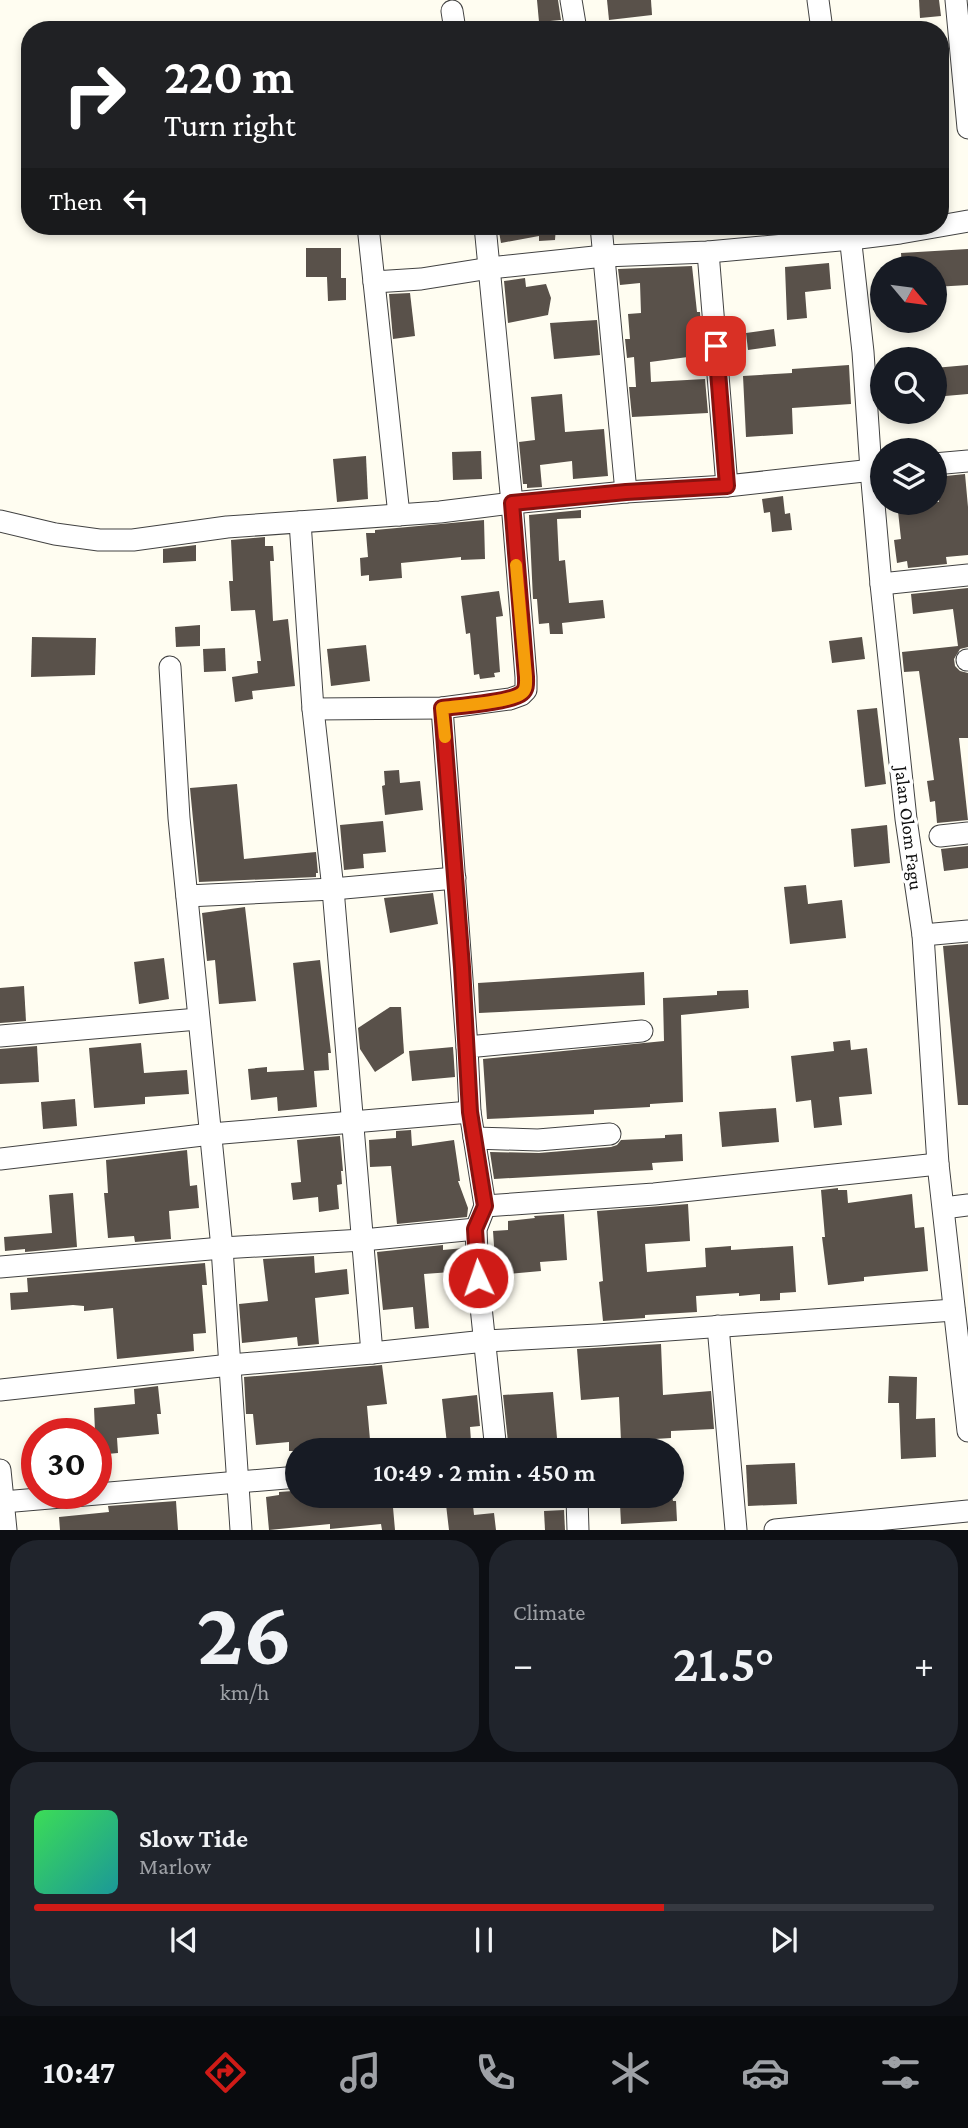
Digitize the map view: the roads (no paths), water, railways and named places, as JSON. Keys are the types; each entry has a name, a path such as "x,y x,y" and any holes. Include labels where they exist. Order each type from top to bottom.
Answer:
{"street":[{"path":"572,0 575,21"},
{"path":"818,0 821,21"},
{"path":"956,0 968,128"},
{"path":"949,224 968,221"},
{"path":"369,235 399,515"},
{"path":"313,709 442,708 510,699 526,690 512,503 486,235"},
{"path":"602,235 626,492"},
{"path":"374,282 421,279 490,268 604,256 708,252 829,235"},
{"name":"Jalan Olom Fagu","path":"850,235 872,438"},
{"path":"708,252 727,486"},
{"path":"947,463 968,461"},
{"path":"0,521 55,534 99,540 133,540 227,527 399,515 870,471"},
{"name":"Jalan Olom Fagu","path":"878,515 881,584 906,819 923,935 938,1164 968,1431"},
{"path":"300,522 313,709 333,889 372,1353"},
{"path":"881,584 968,575"},
{"path":"170,667 179,818 222,1248 241,1530"},
{"path":"442,708 470,1112 485,1206 475,1229 495,1438"},
{"path":"940,836 968,833"},
{"path":"187,896 333,889 455,878"},
{"path":"923,935 968,931"},
{"path":"0,1036 198,1019"},
{"path":"467,1047 642,1031"},
{"path":"0,1159 211,1133 470,1112"},
{"path":"474,1138 538,1140 610,1134"},
{"path":"485,1206 654,1194 938,1164"},
{"path":"944,1208 968,1205"},
{"path":"0,1268 475,1229"},
{"path":"0,1390 485,1340 597,1335 954,1310"},
{"path":"718,1326 736,1530"},
{"path":"0,1469 6,1530"},
{"path":"3,1502 285,1478"},
{"path":"577,1508 578,1530"},
{"path":"775,1530 968,1511"}]}
